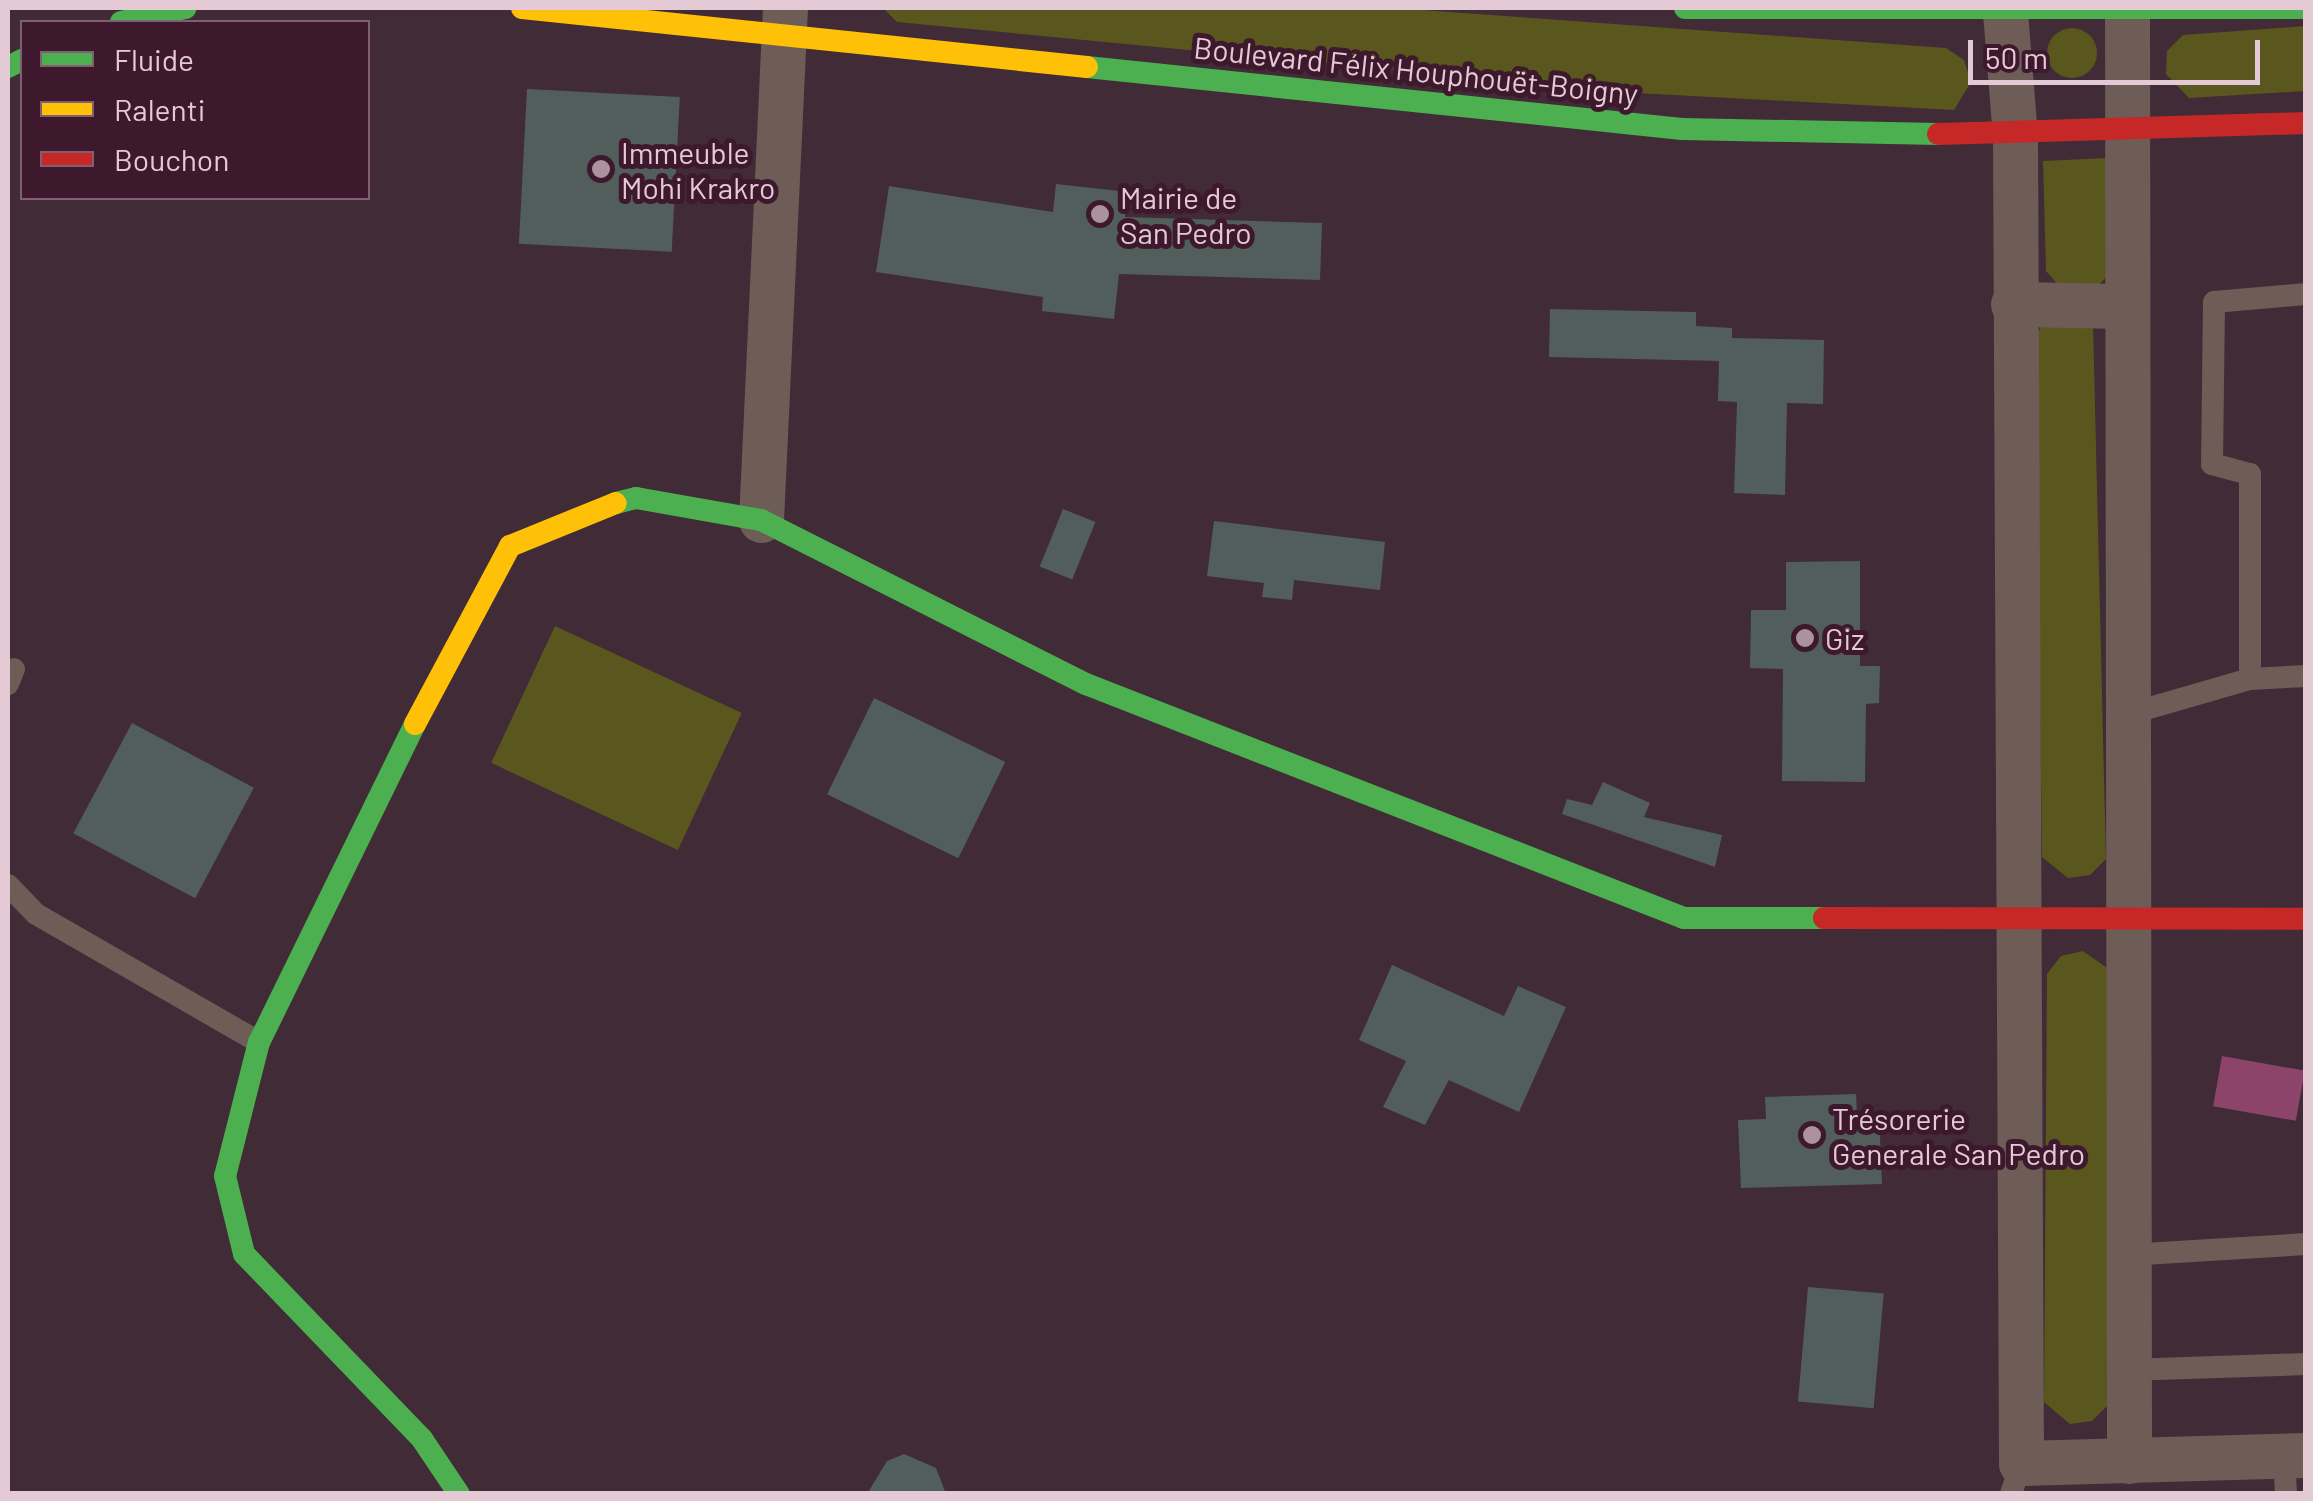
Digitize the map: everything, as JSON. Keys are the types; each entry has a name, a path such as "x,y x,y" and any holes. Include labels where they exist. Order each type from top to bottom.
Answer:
{"street":[{"path":"130,20 184,8"},
{"name":"Boulevard Félix Houphouët-Boigny","path":"522,8 784,20 1682,129 2015,134 2306,123"},
{"path":"1685,8 2005,12 2306,8"},
{"path":"2127,8 2124,921 2129,1460"},
{"path":"2005,12 2015,134 2012,304 2018,926 2016,1478 2129,1460 2292,1468"},
{"path":"762,520 784,20"},
{"path":"2012,304 2124,306"},
{"path":"459,1494 422,1440 244,1254 225,1176 259,1042 510,546 576,513 636,498 762,520 1086,684 1630,902 1684,918 2018,926 2306,919"}],"lane":[{"path":"2250,679 2250,474 2212,464 2214,302 2306,294"},
{"path":"2125,714 2250,679 2306,676"},
{"path":"8,885 36,914 259,1042"},
{"path":"2128,1255 2306,1244"},
{"path":"2126,1370 2306,1364"}],"shaded area":[{"path":"883,8 1394,8 1946,48 1964,60 1971,82 1954,110 1637,93 897,22"},
{"path":"2305,26 2305,91 2189,98 2166,74 2167,51 2183,35"},
{"path":"2072,28 2090,35 2097,53 2090,71 2072,78 2054,71 2047,53 2054,35"},
{"path":"2107,158 2110,273 2094,290 2061,288 2046,271 2043,161"},
{"path":"2093,324 2106,859 2090,875 2068,878 2042,857 2036,337 2041,327"},
{"path":"555,626 742,713 678,850 491,763"},
{"path":"2083,951 2110,970 2108,1405 2092,1421 2070,1424 2044,1402 2047,974 2061,956"},
{"path":"2222,1056 2305,1071 2296,1121 2213,1106"}],"building":[{"name":"Immeuble Mohi Krakro","path":"527,89 680,97 672,252 519,244"},
{"path":"1056,184 1128,192 1125,217 1322,223 1320,280 1119,274 1114,319 1042,311 1043,297 876,272 889,186 1053,212"},
{"path":"1550,309 1696,312 1696,326 1732,328 1732,338 1824,340 1823,404 1787,403 1785,495 1734,493 1737,402 1718,401 1719,361 1549,357"},
{"path":"1063,509 1095,522 1072,580 1040,566"},
{"path":"1214,521 1385,542 1380,590 1294,580 1292,600 1262,597 1264,583 1207,576"},
{"name":"Giz","path":"1860,561 1860,666 1880,666 1879,703 1866,704 1865,782 1782,781 1783,669 1750,668 1751,610 1786,610 1786,562"},
{"path":"874,698 1005,762 958,858 827,794"},
{"path":"132,723 254,788 195,898 73,833"},
{"path":"1603,782 1650,803 1644,817 1722,835 1715,867 1562,814 1567,799 1592,805"},
{"path":"1392,965 1504,1016 1518,986 1566,1007 1519,1112 1449,1080 1425,1125 1383,1107 1406,1061 1359,1040"},
{"path":"1856,1094 1857,1116 1879,1115 1882,1184 1741,1188 1738,1120 1766,1119 1765,1097"},
{"path":"1808,1287 1884,1294 1874,1408 1798,1402"},
{"path":"904,1454 936,1468 946,1494 867,1494 887,1461"}],"traffic: fast":[{"path":"130,20 185,8"},
{"path":"1685,8 2306,8"},
{"path":"8,67 20,61"},
{"path":"1087,67 1682,129 1938,134"},
{"path":"616,503 636,498 761,520 1086,684 1684,918 1824,918"},
{"path":"415,724 259,1042 225,1176 244,1254 422,1439 459,1494"}],"traffic: slow":[{"path":"522,8 1087,67"},
{"path":"415,724 510,546 616,503"}],"traffic: jam":[{"path":"1938,134 2306,123"},
{"path":"1824,918 2306,919"}],"place":[{"name":"Immeuble Mohi Krakro","path":"601,169"},
{"name":"Mairie de San Pedro","path":"1100,214"},
{"name":"Giz","path":"1805,638"},
{"name":"Trésorerie Generale San Pedro","path":"1812,1135"}]}
